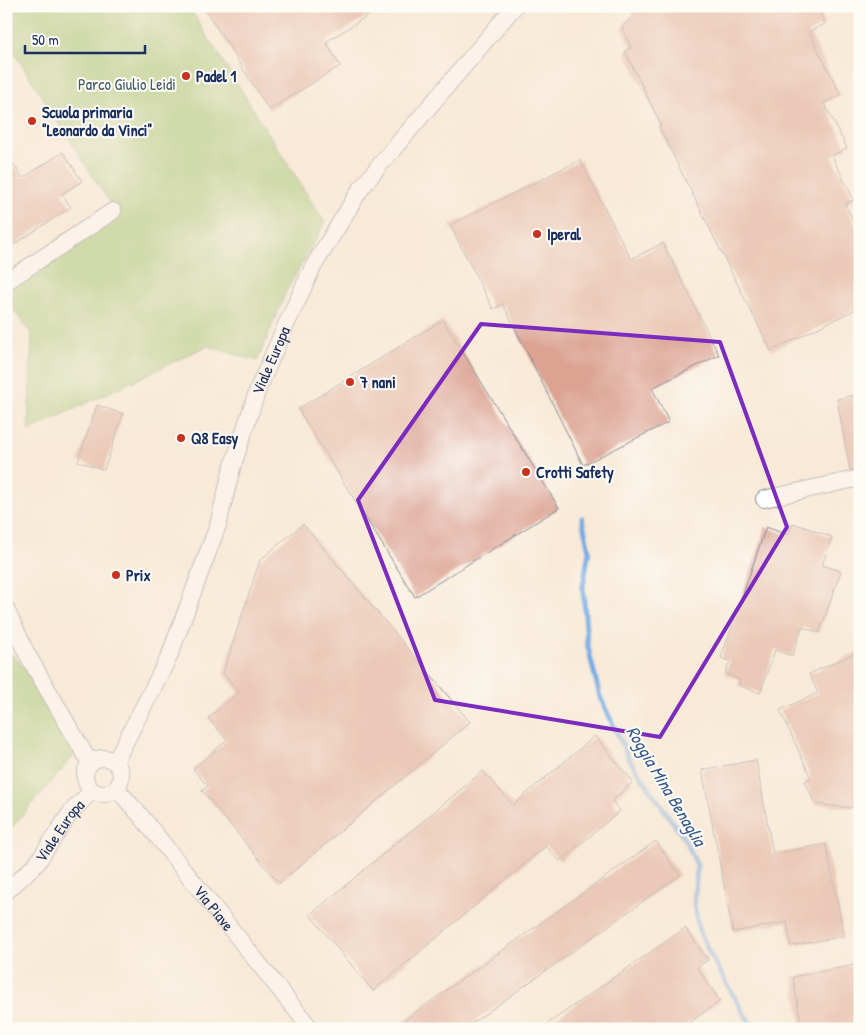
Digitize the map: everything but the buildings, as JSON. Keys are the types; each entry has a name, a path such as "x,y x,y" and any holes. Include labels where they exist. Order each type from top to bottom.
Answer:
{"street":[{"name":"Viale Europa","path":"115,762 169,657 218,525 232,468 258,389 313,267 360,190 515,6"},
{"path":"6,282 113,211"},
{"path":"764,499 860,478"},
{"path":"6,609 10,628 90,763 100,758 115,762 121,772 120,783 116,788"},
{"name":"Viale Europa","path":"90,763 85,777 92,791 107,793 116,788"},
{"name":"Via Piave","path":"116,788 140,814 311,1029"},
{"name":"Viale Europa","path":"6,892 37,863 71,812 92,791"}],"highlighted area":[{"path":"481,324 720,342 787,527 660,737 435,700 358,500"}],"green space":[{"name":"Parco Giulio Leidi","path":"6,6 188,6 325,223 287,290 257,361 207,346 28,431 32,335 6,299 6,275 110,203 6,40"},
{"path":"6,650 18,660 40,689 63,733 78,751 6,834"}],"waterway":[{"name":"Roggia Mina Benaglia","path":"582,518 589,551 583,586 587,643 600,697 629,759 685,840 697,865 694,905 699,930 709,952 744,1014 755,1029"}],"place":[{"name":"Padel 1","path":"186,76"},
{"name":"Scuola primaria \"Leonardo da Vinci\"","path":"32,121"},
{"name":"Iperal","path":"537,234"},
{"name":"7 nani","path":"350,382"},
{"name":"Q8 Easy","path":"181,438"},
{"name":"Crotti Safety","path":"526,472"},
{"name":"Prix","path":"116,575"}]}
